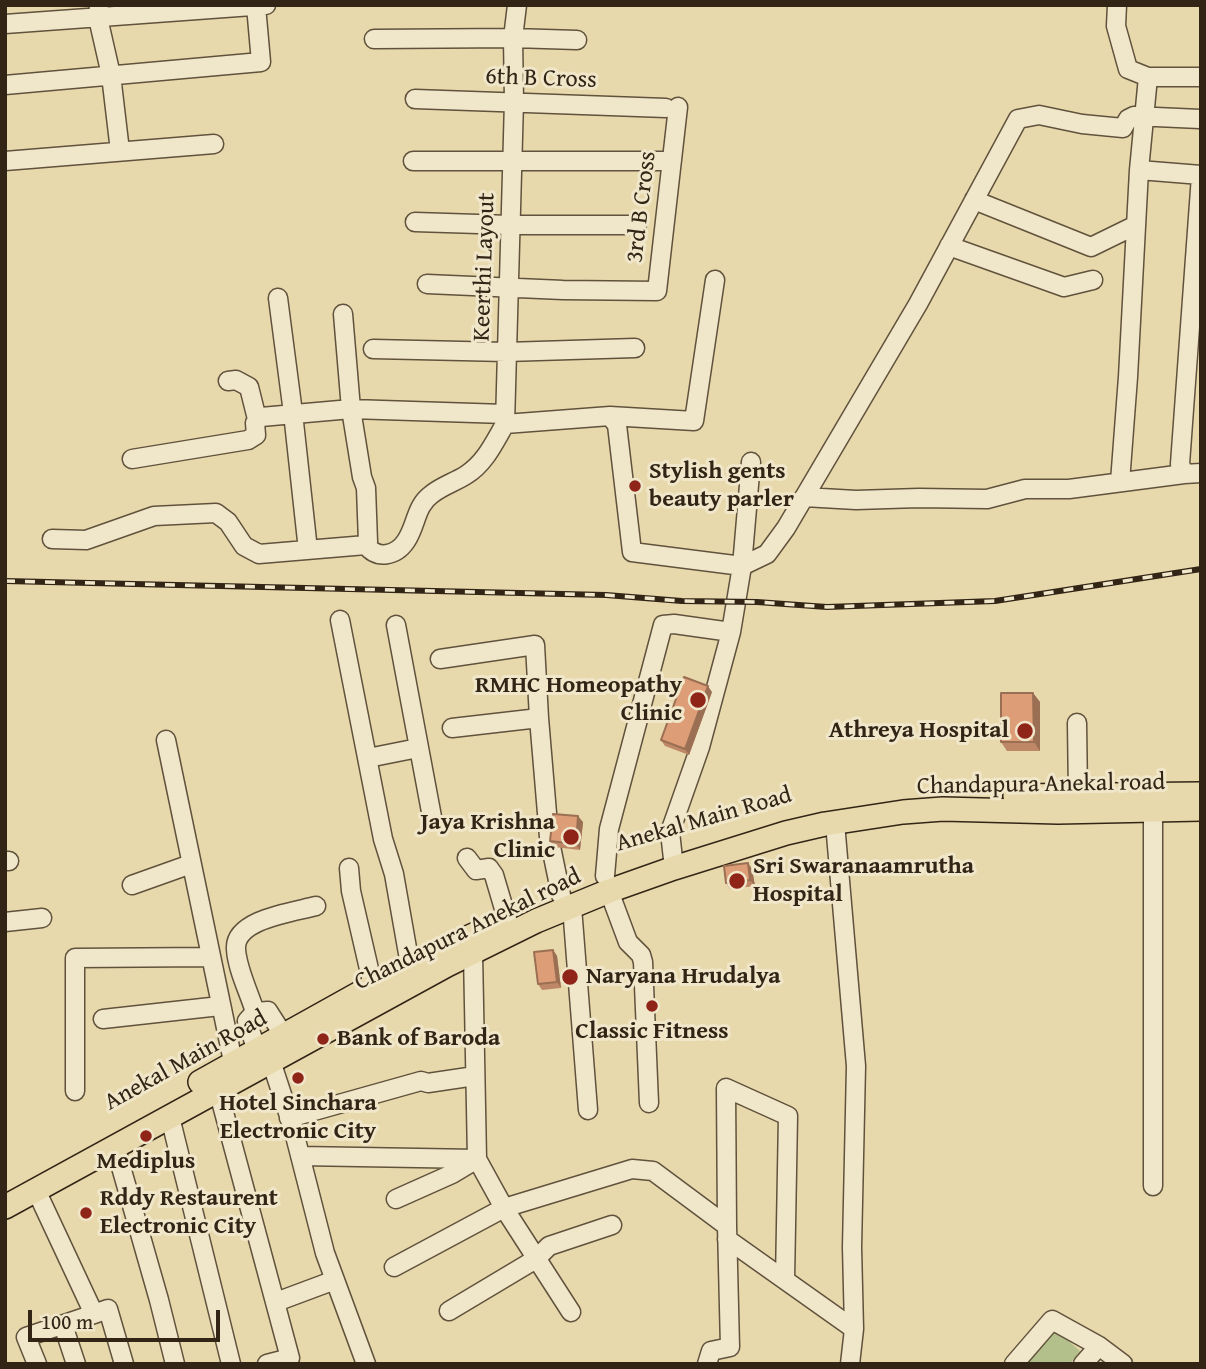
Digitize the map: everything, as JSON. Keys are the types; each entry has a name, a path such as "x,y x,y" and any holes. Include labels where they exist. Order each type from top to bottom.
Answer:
{"main road":[{"name":"Anekal Main Road","path":"5,1192 229,1078 264,1056 284,1036 375,994 410,965 507,919 566,901 672,861 814,815 881,802 950,797 1201,794"},
{"name":"Chandapura Anekal road","path":"672,861 835,823 943,808 1058,812 1201,809"},
{"name":"Chandapura Anekal road","path":"264,1056 375,994 472,953 536,921 566,901"},
{"path":"5,1207 170,1117 229,1078"}],"street":[{"path":"5,24 99,12 266,5"},
{"name":"Keerthi Layout","path":"505,419 514,101 513,38 516,5"},
{"path":"1116,5 1116,26 1128,69 1149,77 1201,77"},
{"path":"5,85 261,62 256,6"},
{"path":"99,12 111,75 120,151"},
{"path":"374,38 577,40"},
{"path":"1120,481 1139,170 1149,77"},
{"name":"6th B Cross","path":"415,99 672,108"},
{"name":"3rd B Cross","path":"509,288 657,291 672,161 672,108"},
{"path":"613,420 632,552 742,566 767,554 804,497 918,304 1017,119 1039,114 1082,124 1123,128 1128,119 1134,116 1200,119"},
{"path":"5,161 214,144"},
{"path":"413,161 672,161"},
{"path":"1139,170 1201,175 1180,464 1192,474"},
{"path":"974,200 1091,247 1136,225"},
{"path":"415,222 637,225"},
{"path":"949,246 1064,287 1093,280"},
{"path":"257,419 293,413 351,409 505,419 694,421 715,280"},
{"path":"427,284 509,288"},
{"path":"278,298 308,550"},
{"path":"343,314 351,409 366,488 366,545"},
{"path":"373,349 506,352 635,348"},
{"path":"132,459 248,440 256,435 254,429 257,419 249,387 236,380 228,381"},
{"path":"366,545 371,552 384,555 396,551 407,541 416,514 426,500 467,474 486,458 505,419"},
{"path":"672,861 670,832 700,747 731,632 742,566 751,462"},
{"path":"804,497 856,500 987,499 1025,489 1069,489 1192,474"},
{"path":"52,539 86,540 154,516 216,513 228,522 244,546 259,554 366,545"},
{"path":"340,620 383,839 394,874 410,965"},
{"path":"649,1103 643,961 641,955 628,942 607,884 609,829 663,625 674,624 731,632"},
{"path":"396,625 432,817"},
{"path":"440,659 535,645 549,838 566,901 588,1110"},
{"path":"452,728 539,718"},
{"path":"1077,723 1078,795"},
{"path":"166,740 220,1006 229,1078 291,1361 267,1364"},
{"path":"368,758 418,748"},
{"path":"1153,810 1153,1186"},
{"path":"835,823 856,1066 853,1329 850,1364"},
{"path":"467,858 476,870 489,868 494,875 507,919"},
{"path":"132,885 191,864"},
{"path":"349,868 351,891 375,994"},
{"path":"255,1012 236,952 237,937 246,928 265,919 316,906"},
{"path":"5,922 42,918"},
{"path":"472,953 477,1158 504,1208 571,1312"},
{"path":"75,1091 75,958 210,957"},
{"path":"103,1019 220,1006"},
{"path":"284,1036 268,1011 255,1012 247,1021 289,1118 325,1253 366,1364"},
{"path":"289,1118 421,1081 428,1083 475,1076"},
{"path":"707,1364 710,1351 730,1347 726,1088 788,1116 785,1280"},
{"path":"170,1117 231,1364"},
{"path":"115,1146 175,1364"},
{"path":"300,1156 477,1158"},
{"path":"396,1199 452,1174 477,1158"},
{"path":"394,1267 504,1208 642,1168 653,1171 785,1280 853,1329"},
{"path":"36,1190 94,1314"},
{"path":"449,1311 536,1259 549,1246 612,1225"},
{"path":"276,1302 335,1280"},
{"path":"37,1364 26,1337 108,1309 124,1364"},
{"path":"1014,1364 1052,1320 1099,1346 1123,1364"},
{"path":"63,1325 76,1364"},
{"path":"1083,1364 1099,1346"}],"green space":[{"path":"1056,1330 1080,1351 1070,1364 1027,1364"}],"building":[{"path":"684,677 708,686 685,749 661,740"},
{"path":"1001,693 1033,693 1034,742 1001,742"},
{"path":"553,814 578,816 576,844 550,841"},
{"path":"748,863 750,880 726,883 724,866"},
{"path":"553,950 557,982 538,984 534,952"}],"railway":[{"path":"5,581 606,595 827,607 995,601 1201,569"}],"place":[{"name":"Stylish gents beauty parler","path":"635,486"},
{"name":"RMHC Homeopathy Clinic","path":"698,700"},
{"name":"Athreya Hospital","path":"1025,731"},
{"name":"Jaya Krishna Clinic","path":"571,837"},
{"name":"Sri Swaranaamrutha Hospital","path":"737,881"},
{"name":"Naryana Hrudalya","path":"570,977"},
{"name":"Classic Fitness","path":"652,1006"},
{"name":"Bank of Baroda","path":"323,1039"},
{"name":"Hotel Sinchara Electronic City","path":"298,1078"},
{"name":"Mediplus","path":"146,1136"},
{"name":"Rddy Restaurent Electronic City","path":"86,1213"}]}
